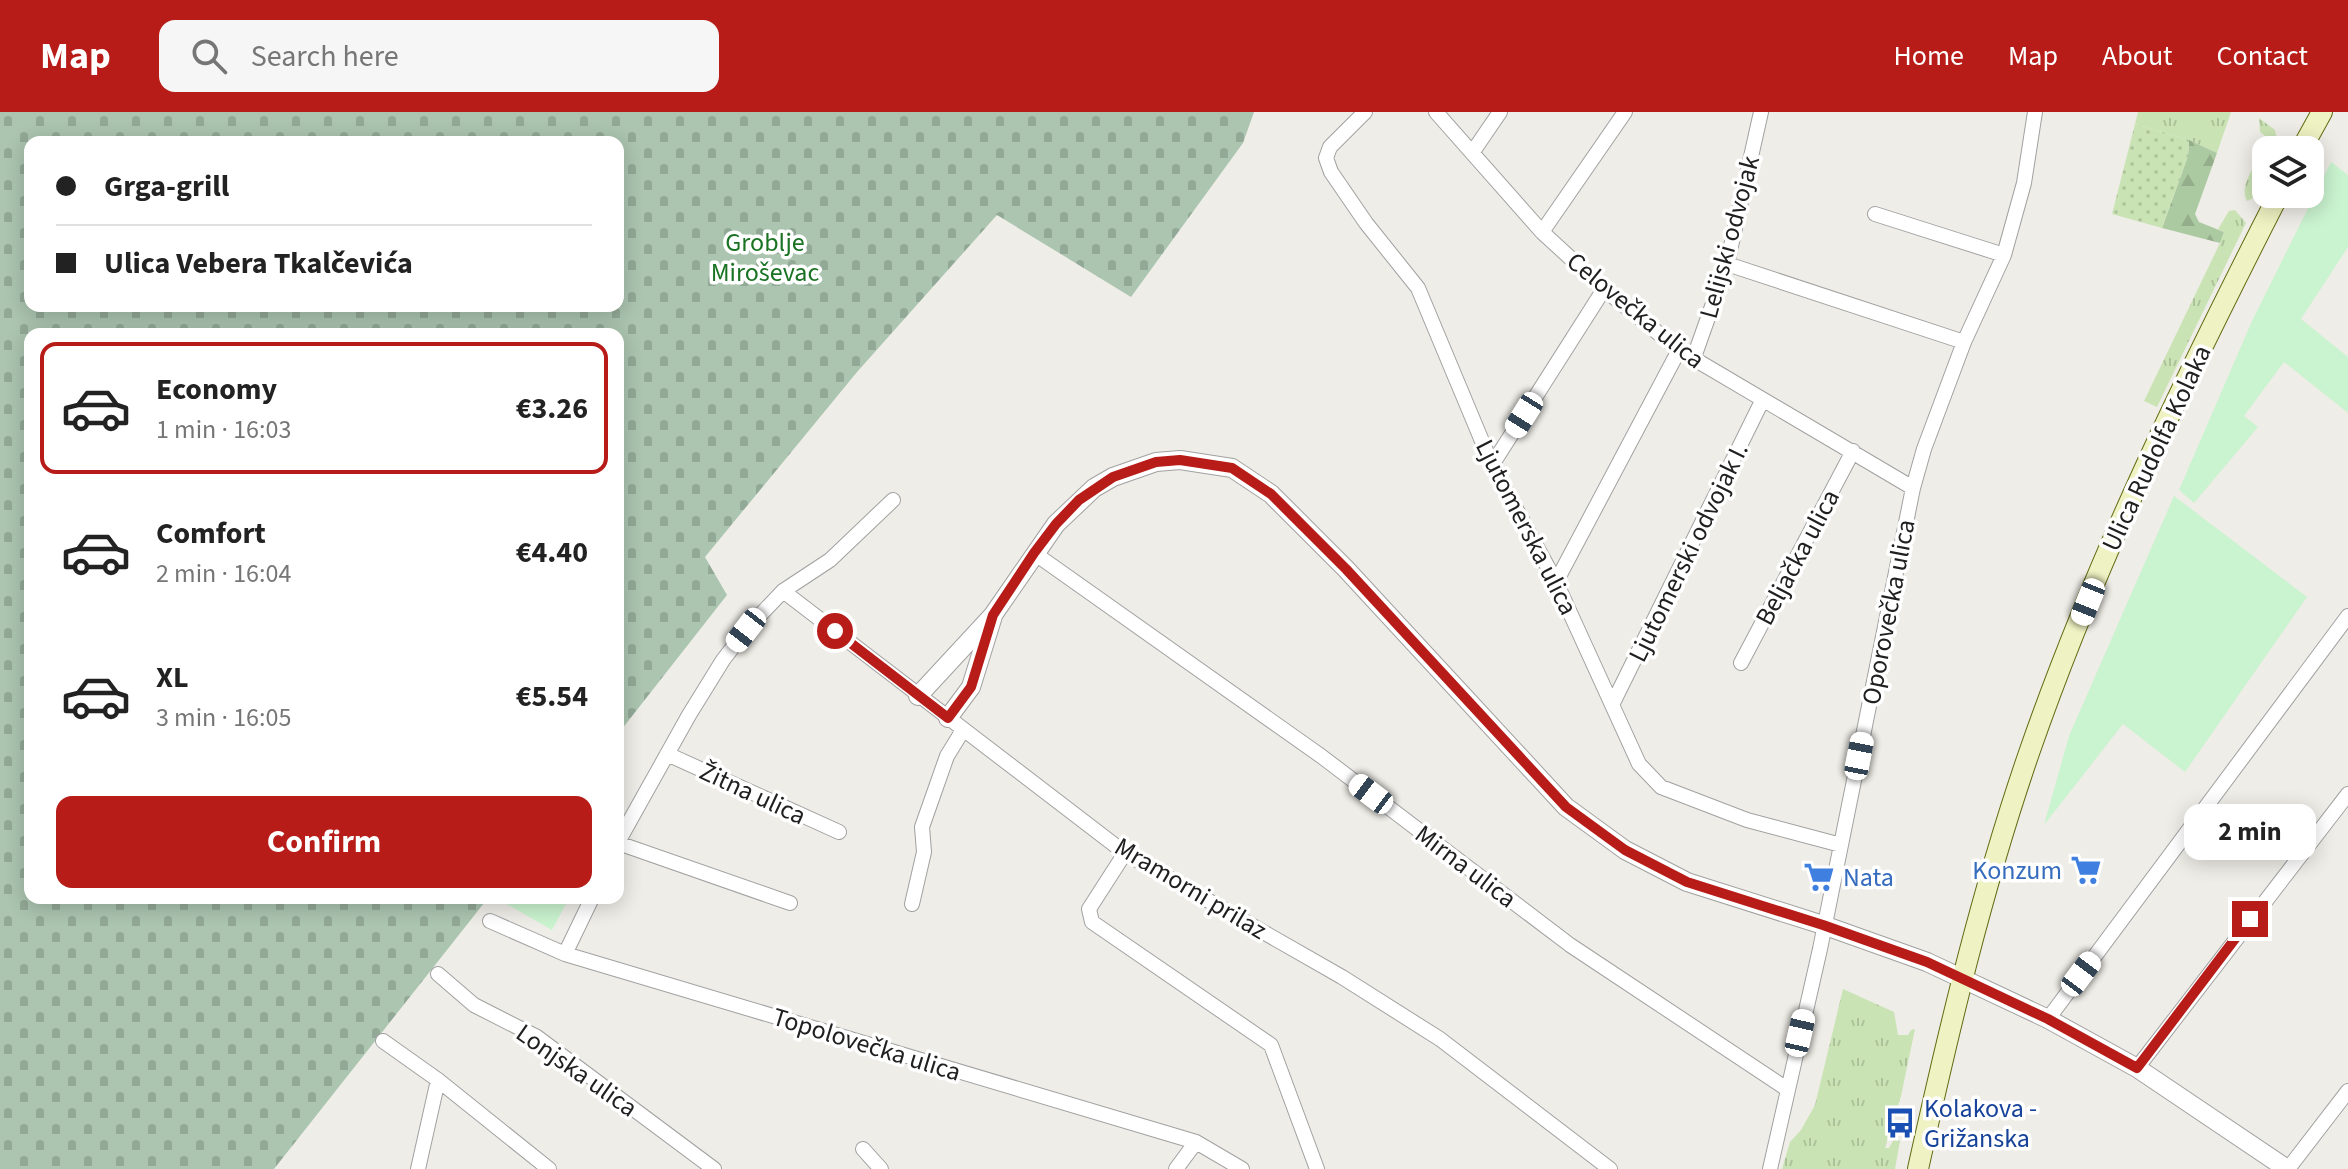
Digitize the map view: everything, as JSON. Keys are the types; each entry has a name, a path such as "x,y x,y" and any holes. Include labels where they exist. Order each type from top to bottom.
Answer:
{"main road":[{"path":"2309,136 2322,112"},
{"name":"Ulica Rudolfa Kolaka","path":"1918,1169 1961,980 2029,753 2139,475 2272,208"}],"street":[{"name":"Ljutomerska ulica","path":"1365,112 1330,147 1326,158 1331,172 1366,223 1418,288 1492,465 1556,582 1639,764 1661,787 1747,820 1841,845"},
{"name":"Celovečka ulica","path":"1436,112 1542,232 1604,289 1679,350 1913,488"},
{"path":"1472,153 1500,112"},
{"path":"1542,232 1625,112"},
{"name":"Lelijski odvojak","path":"1693,360 1727,264 1761,112"},
{"name":"Oporovečka ulica","path":"1770,1169 1841,845 1913,488 1924,449 1964,342 2004,255 2024,183 2035,112"},
{"path":"1875,214 2004,255"},
{"path":"1727,264 1964,342"},
{"path":"1492,465 1604,289"},
{"path":"1556,582 1679,350"},
{"name":"Ljutomerski odvojak I.","path":"1613,703 1762,401"},
{"name":"Beljačka ulica","path":"1741,663 1853,451"},
{"path":"918,696 993,615 1034,553 1079,500 1113,477 1156,462 1180,460 1232,468 1271,494 1346,569 1566,807 1625,850 1687,882 1927,962 2048,1019 2137,1068 2287,1169 2348,1091"},
{"name":"Žitna ulica","path":"624,831 723,660 746,630 783,591 830,560 893,500"},
{"name":"Mirna ulica","path":"1034,553 1321,756 1570,945 1787,1089"},
{"name":"Mramorni prilaz","path":"783,591 1125,853 1342,977 1440,1039 1610,1169"},
{"path":"948,718 971,687 993,615"},
{"path":"2048,1019 2348,618"},
{"path":"912,904 924,852 922,827 947,756 963,730"},
{"name":"Žitna ulica","path":"667,754 839,832"},
{"path":"2137,1068 2348,794"},
{"name":"Žitna ulica","path":"624,844 790,903"},
{"path":"1125,853 1089,909 1092,922 1271,1045 1317,1169"},
{"path":"565,954 589,904"},
{"name":"Topolovečka ulica","path":"490,921 565,954 1196,1142 1242,1169"},
{"name":"Lonjska ulica","path":"438,974 474,1005 537,1037 714,1169"},
{"path":"383,1041 438,1080 542,1166"},
{"path":"418,1169 438,1080"},
{"path":"1176,1169 1196,1142"},
{"path":"863,1149 881,1169"}],"green space":[{"name":"Groblje Miroševac","path":"0,112 1254,112 1243,143 1131,297 997,215 857,372 705,557 727,595 624,726 624,328 24,328 24,904 483,904 274,1169 0,1169"},
{"path":"2138,112 2231,112 2217,153 2189,140 2135,124"},
{"path":"2259,118 2275,130 2276,136 2265,136 2260,132"},
{"path":"2135,124 2189,140 2188,156 2162,228 2112,214"},
{"path":"2189,140 2217,153 2195,214 2199,222 2224,232 2220,243 2162,228 2188,156"},
{"path":"2331,162 2348,175 2348,247 2301,319 2348,357 2348,413 2284,362 2244,416 2258,427 2194,503 2179,490 2252,321 2308,208 2324,208 2324,176"},
{"path":"2252,171 2252,199 2247,201 2245,187"},
{"path":"2235,210 2246,223 2157,407 2144,401 2220,243 2224,232 2218,229 2229,211"},
{"path":"2174,496 2307,597 2185,772 2123,724 2044,825 2069,736"},
{"path":"506,904 566,904 552,930"},
{"path":"1843,989 1894,1012 1898,1035 1908,1035 1915,1029 1901,1096 1885,1148 1889,1148 1894,1139 1900,1141 1895,1169 1782,1169 1790,1142 1815,1105"}],"place":[{"name":"Konzum","path":"2086,870"},
{"name":"Nata","path":"1819,877"},
{"name":"Kolakova - Grižanska","path":"1900,1123"}],"route":[{"path":"835,631 948,718 971,687 993,615 1034,553 1079,500 1113,477 1156,462 1180,460 1209,463 1232,468 1271,494 1346,569 1566,807 1625,850 1687,882 1927,962 2048,1019 2137,1068 2250,919"}]}
